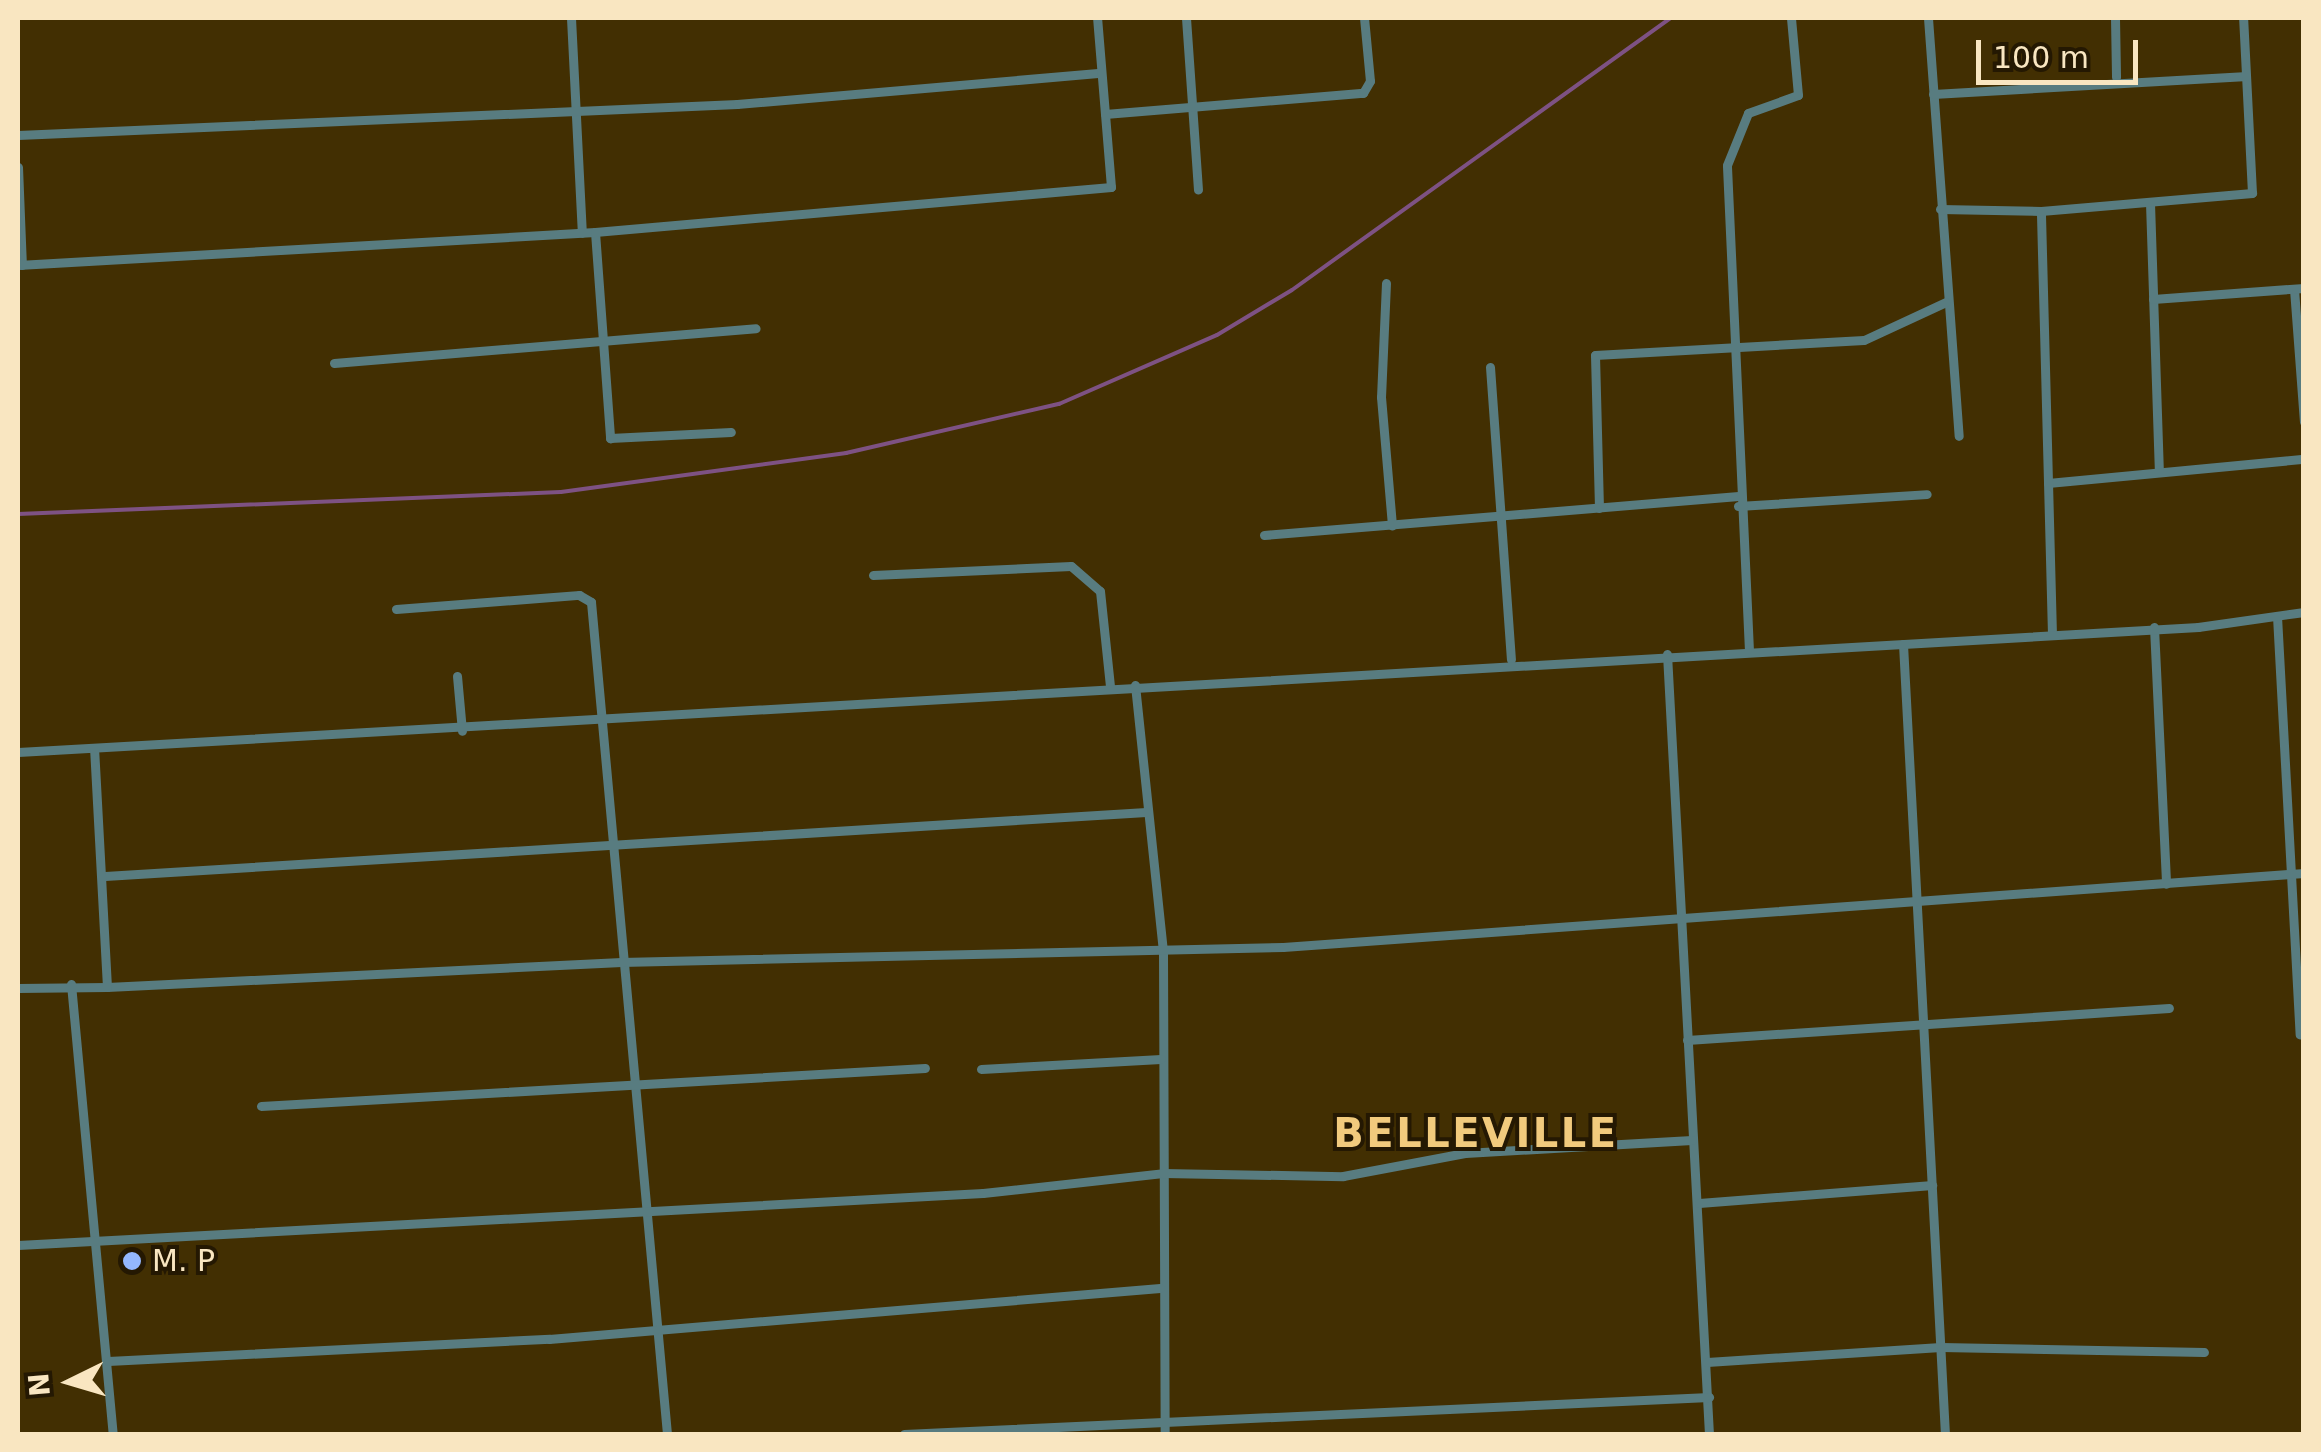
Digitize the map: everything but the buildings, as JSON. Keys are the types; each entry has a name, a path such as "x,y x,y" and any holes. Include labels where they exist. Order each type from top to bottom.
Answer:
{"street":[{"path":"572,18 582,232"},
{"path":"18,168 20,265 595,232 1111,187 1097,18"},
{"path":"1186,18 1198,190"},
{"path":"1104,114 1369,90 1364,18"},
{"path":"1749,651 1738,501 1737,346 1727,165 1748,113 1798,95 1791,18"},
{"path":"1928,18 1946,302 1959,436"},
{"path":"2115,18 2116,77"},
{"path":"1940,209 2041,211 2252,193 2242,76 2244,18"},
{"path":"18,135 578,110 1101,73"},
{"path":"1933,94 2116,77 2242,76"},
{"path":"2150,204 2159,471"},
{"path":"2041,211 2052,635"},
{"path":"595,232 610,438 731,432"},
{"path":"1386,283 1381,397 1392,526"},
{"path":"2153,299 2298,288 2304,422"},
{"path":"1599,508 1594,356 1864,340 1946,302"},
{"path":"334,363 756,328"},
{"path":"1490,366 1511,660"},
{"path":"2048,483 2304,459"},
{"path":"1264,536 1599,508 1927,494"},
{"path":"872,575 1072,566 1100,590 1110,686"},
{"path":"396,609 580,595 590,602 629,1090 667,1434"},
{"path":"18,752 462,731 1511,660 2052,635 2304,612"},
{"path":"2277,616 2300,1034"},
{"path":"2154,627 2166,884"},
{"path":"1903,644 1945,1434"},
{"path":"1667,654 1709,1434"},
{"path":"458,676 462,731"},
{"path":"1135,685 1163,953 1160,1288 1165,1434"},
{"path":"94,749 105,876 107,987"},
{"path":"105,876 1146,812"},
{"path":"18,988 621,962 1163,953 1917,903 2072,884 2166,884 2304,873"},
{"path":"71,984 112,1434"},
{"path":"1687,1040 2169,1008"},
{"path":"981,1069 1161,1059"},
{"path":"261,1106 629,1090 926,1068"},
{"path":"18,1244 644,1212 1163,1173 1343,1176 1465,1154 1692,1140"},
{"path":"1699,1203 1932,1185"},
{"path":"108,1362 657,1330 1160,1288"},
{"path":"1707,1362 1941,1346 2204,1352"},
{"path":"904,1434 1709,1397"}],"waterway":[{"path":"18,514 561,492 846,453 1059,404 1217,335 1292,290 1670,18"}],"place":[{"name":"M. P","path":"132,1261"}],"district":[{"name":"BELLEVILLE","path":"1476,1133"}]}
